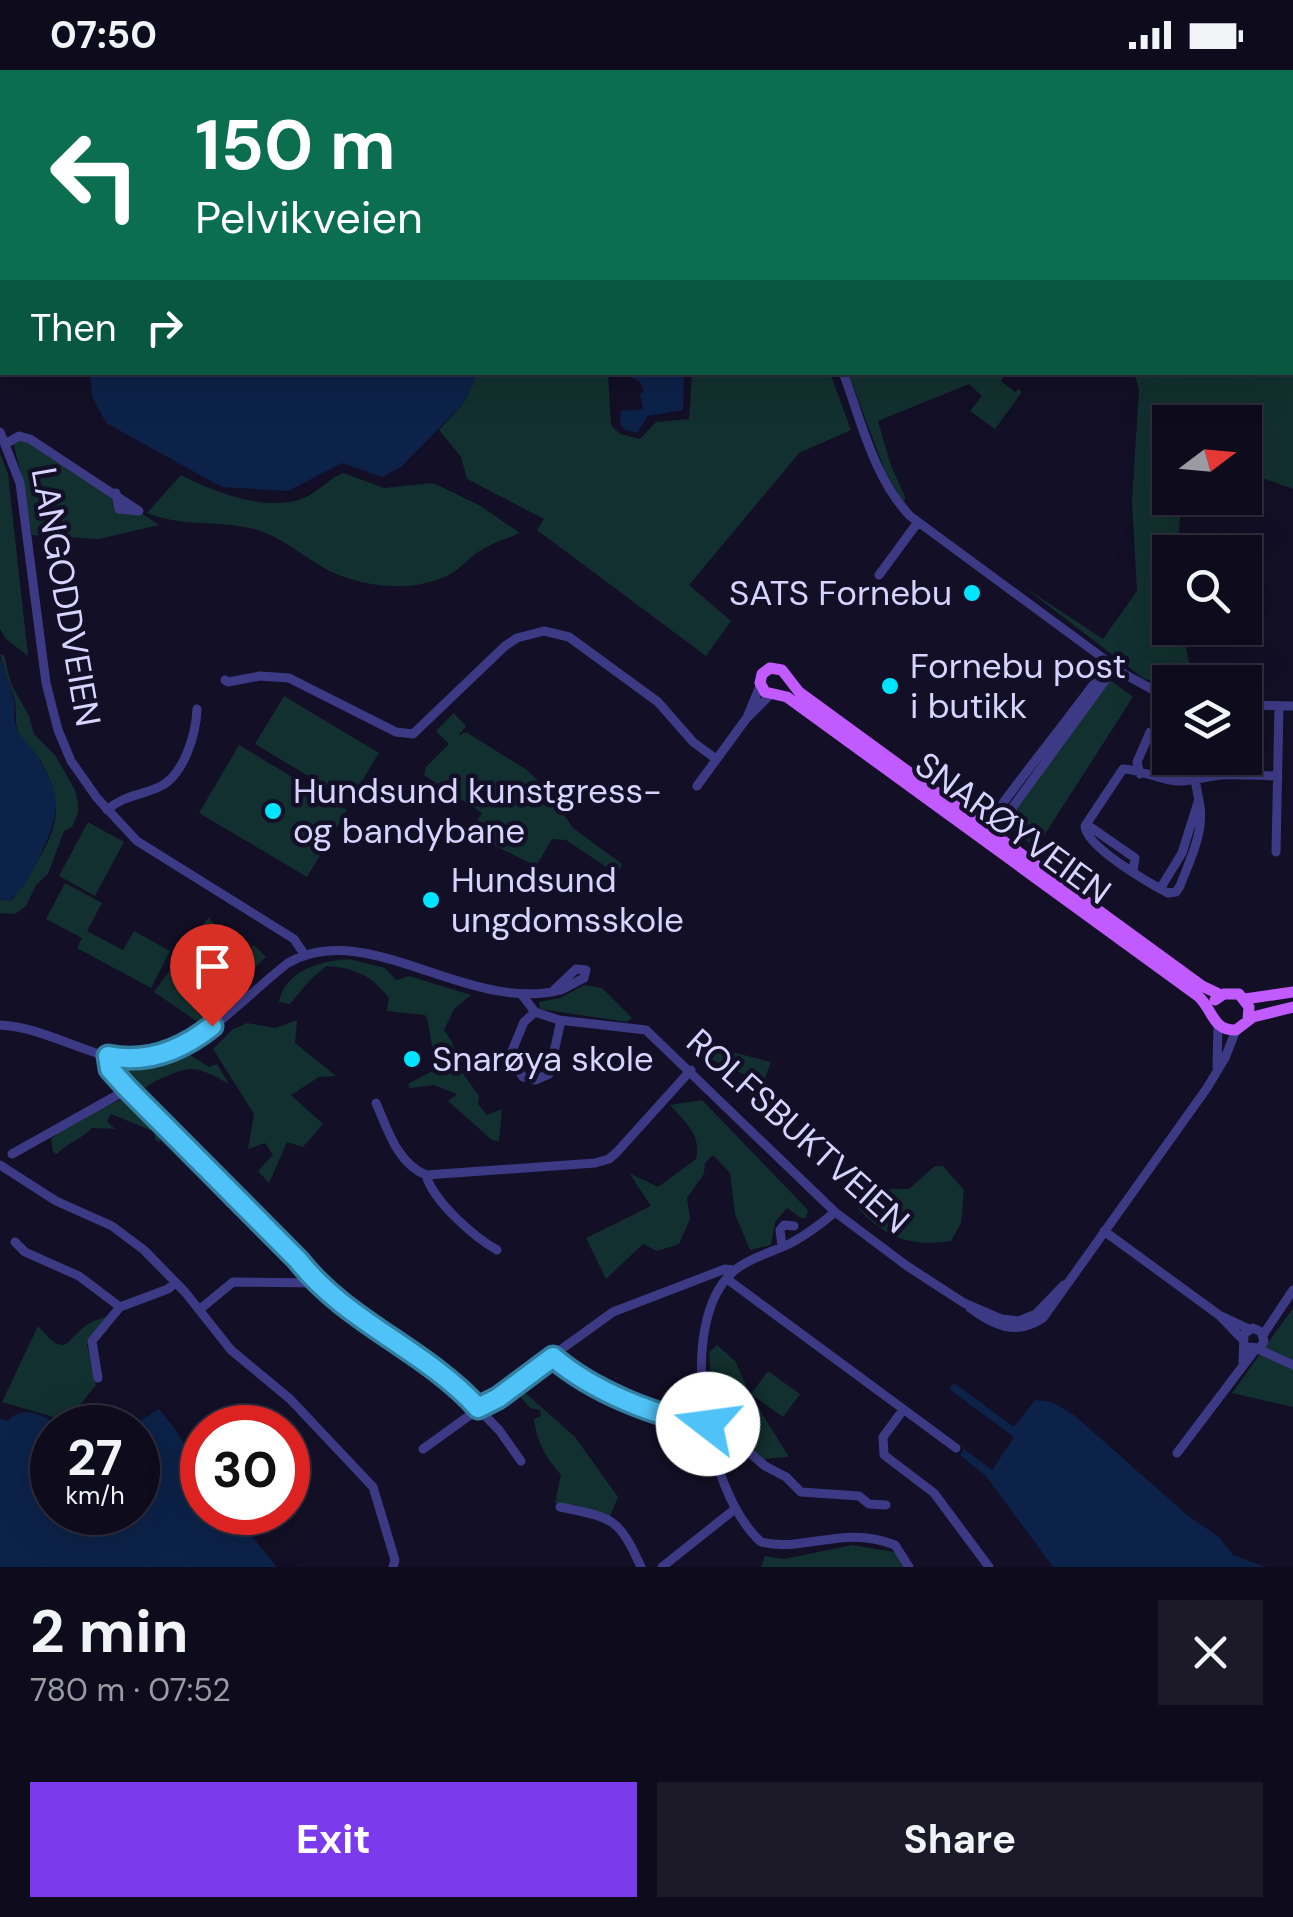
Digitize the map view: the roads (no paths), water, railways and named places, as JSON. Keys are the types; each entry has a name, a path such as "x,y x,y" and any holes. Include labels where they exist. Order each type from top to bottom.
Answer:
{"main road":[{"path":"773,668 782,670 788,681 770,692 762,674 773,668"},
{"name":"SNARØYVEIEN","path":"788,681 1212,1010"},
{"name":"SNARØYVEIEN","path":"770,692 988,835 1202,986 1221,995"},
{"path":"1245,999 1293,992"},
{"path":"1248,1020 1250,1011 1245,999 1235,993 1221,995 1212,1010 1218,1026 1236,1030 1248,1020 1293,1007"}],"street":[{"path":"844,375 888,487 918,522 1112,665 1152,688"},
{"name":"LANGODDVEIEN","path":"0,432 22,489 39,641 58,730 84,781 137,841 298,943 301,956"},
{"name":"LANGODDVEIEN","path":"7,443 19,436 30,439 116,493"},
{"path":"879,575 918,522"},
{"path":"225,680 289,678 396,732 413,734 505,646 530,633 557,632 658,702 682,731 716,759"},
{"path":"988,835 1112,665"},
{"path":"697,786 770,692"},
{"path":"1262,706 1293,706"},
{"path":"1276,852 1279,706"},
{"path":"107,810 122,798 158,788 171,780 181,767 196,724 197,709"},
{"path":"1140,774 1137,762 1152,733"},
{"path":"1193,775 1193,779 1198,802 1200,822 1180,886 1172,894 1132,872 1135,858 1086,824 1123,769 1174,780 1193,779 1223,775 1278,776"},
{"path":"1160,889 1182,853 1198,802"},
{"path":"0,1025 26,1028 108,1056 138,1059 185,1045 301,956 332,948 356,951 477,988 522,995 557,989 576,977"},
{"path":"522,995 535,1012 558,1020 558,1045 549,1074 535,1080 523,1077 510,1058 524,1022 535,1012"},
{"name":"ROLFSBUKTVEIEN","path":"558,1020 646,1030 831,1208 998,1326 1021,1328 1043,1318 1199,1100 1236,1030"},
{"path":"1217,1070 1218,1026"},
{"path":"108,1056 110,1069 128,1089 298,1260 316,1284 442,1375 478,1408 521,1462"},
{"path":"376,1103 397,1150 416,1171 426,1175 595,1163 609,1159 691,1070"},
{"path":"12,1154 128,1089"},
{"path":"0,1165 56,1202 130,1237 231,1350 290,1399 373,1487 395,1560 393,1567"},
{"path":"426,1175 456,1216 496,1250"},
{"path":"831,1208 812,1226 731,1275 710,1305 703,1331 708,1428 716,1463 735,1510 761,1542 861,1537 895,1546 909,1567"},
{"path":"782,1246 780,1230 784,1225 794,1226"},
{"path":"1104,1231 1293,1365"},
{"path":"15,1242 25,1252 79,1276 120,1307"},
{"path":"423,1449 629,1304 725,1269 956,1448"},
{"path":"199,1310 233,1282 316,1284"},
{"path":"98,1378 92,1342 120,1307 168,1290 175,1283"},
{"path":"1177,1453 1293,1290"},
{"path":"553,1357 601,1390 728,1434 801,1492 859,1496 869,1504 886,1505"},
{"path":"903,1410 883,1437 884,1455 934,1493 989,1567"},
{"path":"560,1507 611,1519 624,1534 641,1567"},
{"path":"662,1567 735,1510"}],"water":[{"path":"90,375 477,375 463,404 401,467 382,477 342,463 288,491 222,487 106,423 92,396"},
{"path":"626,375 684,375 683,410 648,416 637,433 625,430 620,424 621,411 643,409 640,395 644,390 639,381"},
{"path":"0,659 13,698 17,730 43,766 56,804 52,828 34,870 8,901 0,899"},
{"path":"954,1383 1014,1427 1035,1400 1052,1402 1074,1415 1187,1515 1219,1537 1233,1555 1265,1567 1053,1567 986,1476 960,1455 964,1449 992,1470 1014,1437 949,1389"},
{"path":"160,1410 180,1437 180,1535 251,1535 277,1567 0,1567 0,1418 7,1421 29,1412 30,1535 160,1535"}],"place":[{"name":"SATS Fornebu","path":"972,593"},
{"name":"Fornebu post i butikk","path":"890,686"},
{"name":"Hundsund kunstgress- og bandybane","path":"273,811"},
{"name":"Hundsund ungdomsskole","path":"431,900"},
{"name":"Snarøya skole","path":"412,1059"}]}
